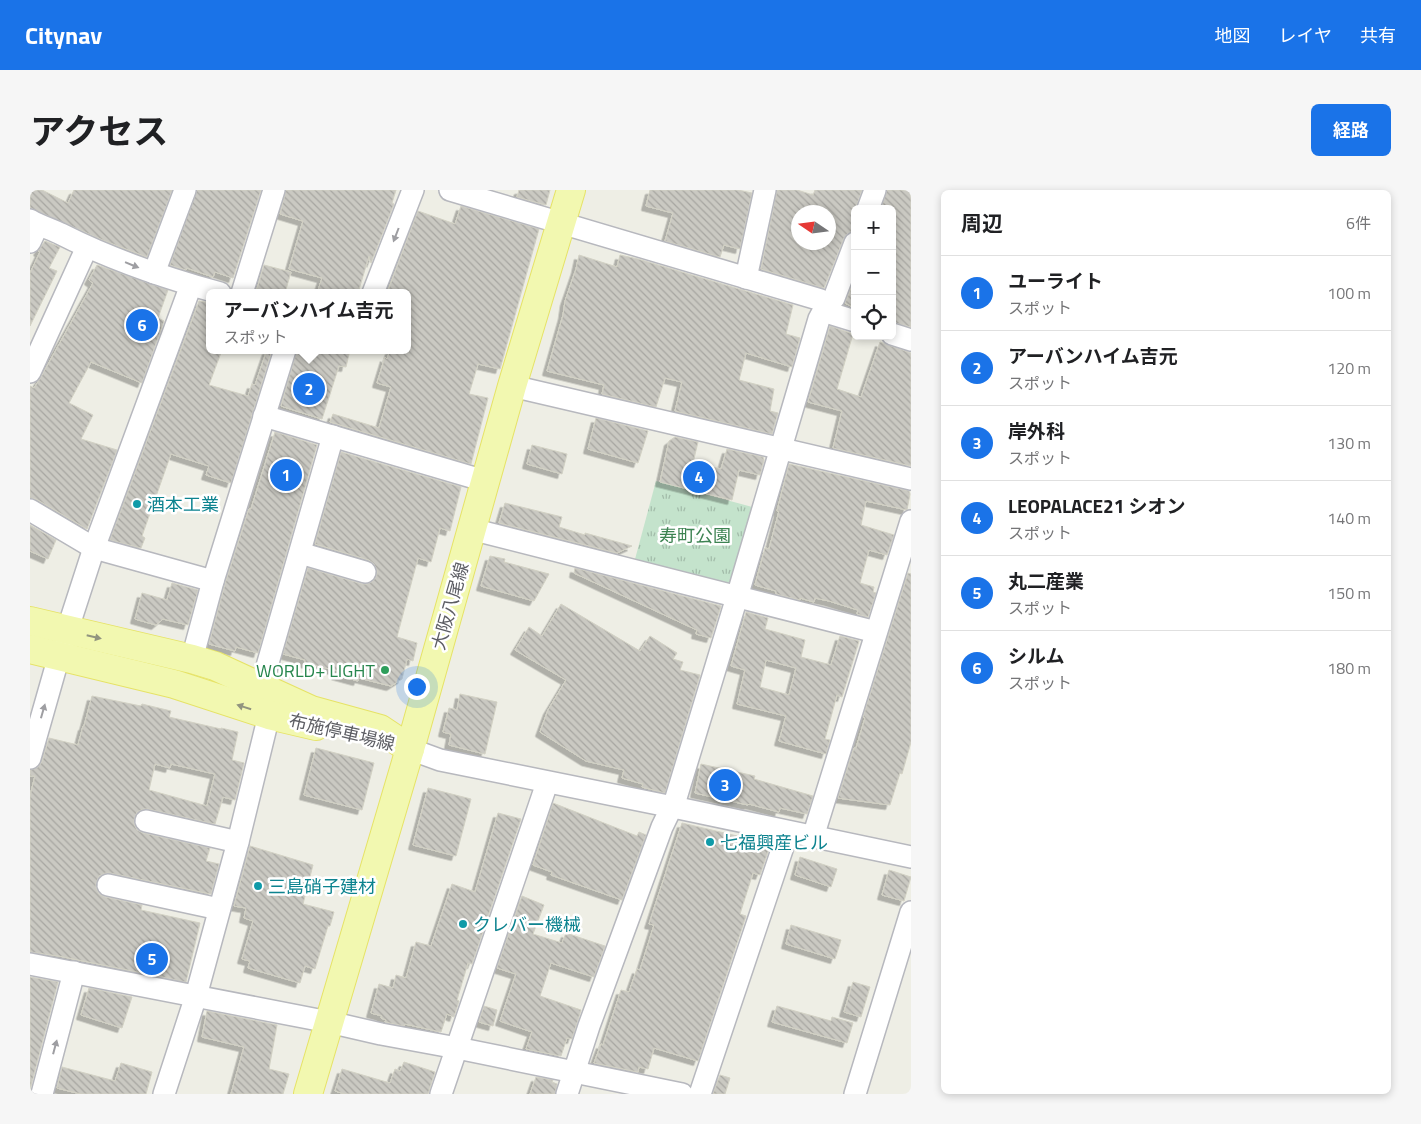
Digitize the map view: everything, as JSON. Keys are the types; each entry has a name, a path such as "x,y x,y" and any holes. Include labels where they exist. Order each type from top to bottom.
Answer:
{"main road":[{"name":"大阪八尾線","path":"308,1094 410,749 512,386 571,190"},
{"name":"布施停車場線","path":"30,621 64,643 174,684 269,715 410,749"},
{"name":"布施停車場線","path":"30,649 64,643 192,659 215,666 322,714 380,729 410,749"}],"street":[{"path":"154,273 185,190"},
{"path":"243,289 274,190"},
{"path":"375,289 414,190"},
{"path":"450,190 821,300 830,313 851,320"},
{"path":"746,278 765,190"},
{"path":"869,205 875,190"},
{"path":"33,229 48,228 87,247 154,273 206,289"},
{"path":"30,372 87,247"},
{"path":"567,1094 592,1018 662,827 673,807 738,597 819,319 826,306 834,298 852,250"},
{"path":"30,758 94,548 191,285"},
{"path":"896,335 911,340"},
{"path":"192,659 213,581 283,354"},
{"path":"512,386 911,479"},
{"path":"264,416 485,481"},
{"path":"261,688 333,436"},
{"path":"30,510 94,548 213,581"},
{"path":"813,837 911,522"},
{"path":"471,529 876,632"},
{"path":"300,554 366,572"},
{"path":"164,1094 196,996 238,842 269,715"},
{"path":"410,749 440,760 911,858"},
{"path":"441,1094 547,783"},
{"path":"146,821 238,842"},
{"path":"700,1094 788,832"},
{"path":"108,884 219,909"},
{"path":"855,1094 911,912"},
{"path":"30,964 329,1022 682,1094"},
{"path":"42,1094 74,972"}],"green space":[{"name":"寿町公園","path":"656,481 756,508 736,583 724,587 634,563"}],"building":[{"path":"30,190 42,190 68,203 74,190 172,190 147,257 30,208"},
{"path":"197,190 261,190 233,278 215,272 213,277 187,268 186,270 170,265"},
{"path":"286,190 396,190 392,203 394,204 371,263 369,256 359,289 318,289 322,278 289,269 303,221 280,214"},
{"path":"519,190 550,190 546,205 517,197"},
{"path":"650,190 738,190 752,193 740,249 724,245 720,257 665,241 673,213 646,206"},
{"path":"777,190 797,190 813,195 815,190 862,190 856,205 851,205 851,232 844,238 824,288 761,269"},
{"path":"887,190 911,190 911,327 896,323 896,205 882,205"},
{"path":"461,206 539,229 500,369 478,364 469,394 488,398 471,464 330,422 333,414 379,428 391,387 377,383 385,357 387,359 389,354 411,354 411,289 389,289 418,211 455,224"},
{"path":"45,241 60,247 49,268 57,271 30,326 30,273 40,252 38,251"},
{"path":"579,255 617,267 620,255 638,259 793,305 786,334 800,338 792,367 746,353 739,380 774,389 770,411 778,413 772,434 675,411 682,382 665,378 656,407 602,394 604,385 547,371"},
{"path":"97,265 168,290 158,318 164,321 142,383 91,362 69,403 93,415 81,439 117,450 87,529 36,499 30,498 30,386 34,388 41,377 93,283 89,280"},
{"path":"264,265 291,272 286,289 257,289"},
{"path":"851,289 851,306 845,303"},
{"path":"199,301 206,302 206,354 221,354 209,385 248,396 252,384 255,385 266,354 271,354 231,483 206,475 209,466 171,454 142,536 145,538 141,548 110,540"},
{"path":"830,326 851,333 851,340 837,389 861,397 880,342 911,353 911,466 833,448 842,411 808,402"},
{"path":"296,354 349,354 346,367 339,366 322,419 281,406"},
{"path":"596,418 648,431 638,463 588,449"},
{"path":"275,432 317,445 258,653 236,647 235,651 209,644 225,584"},
{"path":"675,437 698,442 693,463 721,469 727,449 763,457 760,475 739,470 732,500 660,482 669,441"},
{"path":"532,445 567,454 562,474 527,464"},
{"path":"341,452 461,487 450,531 440,528 431,562 418,558 397,637 417,643 413,661 407,659 402,679 391,686 359,678 358,681 336,675 338,671 305,663 305,660 283,654 308,568 362,584 373,581 377,575 374,564 369,560 315,544"},
{"path":"789,464 909,491 907,510 866,501 861,525 894,535 887,555 869,550 860,583 874,587 873,592 876,593 868,617 857,614 858,610 829,601 815,598 814,602 800,598 800,600 776,594 776,591 755,585 765,548 769,549"},
{"path":"505,503 562,517 559,527 632,546 617,553 499,523"},
{"path":"30,525 56,540 48,559 30,551"},
{"path":"490,556 505,559 504,562 549,574 534,601 481,586"},
{"path":"575,568 721,606 711,638 696,634 697,630 574,573"},
{"path":"908,573 911,574 911,742 902,774 900,773 890,805 838,798 854,748 856,748 865,718 863,717"},
{"path":"172,583 198,590 188,625 163,619 156,625 135,619 142,593 167,600"},
{"path":"561,604 640,651 650,636 677,653 673,659 683,662 680,670 700,675 665,793 642,787 643,784 622,778 624,770 586,761 540,732 548,710 566,680 515,650 529,627 542,636"},
{"path":"746,612 768,618 765,629 805,640 801,657 831,665 840,636 859,641 842,697 837,695 825,739 830,740 826,754 779,741 786,716 737,704 745,670 731,666","holes":["766,660 796,668 789,695 760,687"]},
{"path":"460,694 497,702 485,754 449,745 451,734 443,732 449,708 457,710"},
{"path":"92,696 171,711 169,717 238,732 232,760 244,763 235,800 223,797 215,824 148,809 137,812 134,819 137,830 143,833 210,848 206,861 219,864 211,894 110,873 99,876 96,883 99,894 105,897 142,905 141,910 200,923 186,982 59,956 30,952 30,796 35,776 30,776 30,770 38,767 42,762 49,738 78,745","holes":["155,764 170,768 171,764 215,774 207,806 149,790"]},
{"path":"316,748 374,763 362,810 304,795"},
{"path":"701,764 755,776 754,779 813,796 807,814 780,808 779,812 695,793"},
{"path":"428,788 471,799 456,856 413,845"},
{"path":"553,803 637,836 639,832 646,835 622,900 551,875 552,872 533,865"},
{"path":"498,813 521,819 472,964 468,963 454,1017 447,1014 441,1032 405,1024 404,1026 385,1022 386,1020 381,1018 382,1016 371,1013 379,984 393,988 396,975 406,978 416,942 431,946 452,884 475,892"},
{"path":"682,823 750,839 750,841 770,846 760,875 753,873 740,914 746,916 698,1061 654,1048 648,1069 639,1067 638,1072 594,1063 601,1044 603,1045 621,990 629,992 637,969 640,970 654,925 649,924"},
{"path":"250,846 313,865 303,904 334,912 315,969 305,966 300,983 248,968 250,961 242,959 253,921 244,918 246,908 234,906"},
{"path":"800,857 837,869 831,887 795,875"},
{"path":"889,870 911,877 904,901 882,895"},
{"path":"522,896 544,905 533,934 562,943 566,933 605,946 594,977 551,963 540,996 581,1010 572,1039 567,1038 561,1056 526,1049 532,1032 500,1021 516,974 497,968"},
{"path":"791,925 841,940 835,959 786,944"},
{"path":"30,977 58,982 30,1090"},
{"path":"853,982 870,987 861,1017 844,1012"},
{"path":"89,988 132,997 122,1028 81,1015"},
{"path":"484,1006 497,1010 493,1026 479,1022"},
{"path":"777,1006 831,1021 832,1017 853,1023 847,1043 772,1022"},
{"path":"207,1011 277,1025 269,1069 289,1074 283,1094 231,1094 244,1047 202,1037"},
{"path":"404,1062 435,1072 428,1094 345,1094 335,1091 342,1069 390,1083 395,1069 400,1071"},
{"path":"121,1063 152,1072 146,1094 81,1094 57,1088 62,1067 115,1081"},
{"path":"720,1075 730,1078 725,1094 713,1094"},
{"path":"536,1077 553,1080 552,1082 557,1084 555,1094 530,1094"}],"place":[{"name":"シルム","path":"142,325"},
{"name":"アーバンハイム吉元","path":"309,389"},
{"name":"ユーライト","path":"286,475"},
{"name":"LEOPALACE21 シオン","path":"699,477"},
{"name":"酒本工業","path":"137,504"},
{"name":"WORLD+ LIGHT","path":"385,670"},
{"name":"岸外科","path":"725,785"},
{"name":"七福興産ビル","path":"710,842"},
{"name":"三島硝子建材","path":"258,886"},
{"name":"クレバー機械","path":"463,924"},
{"name":"丸二産業","path":"152,959"}]}
